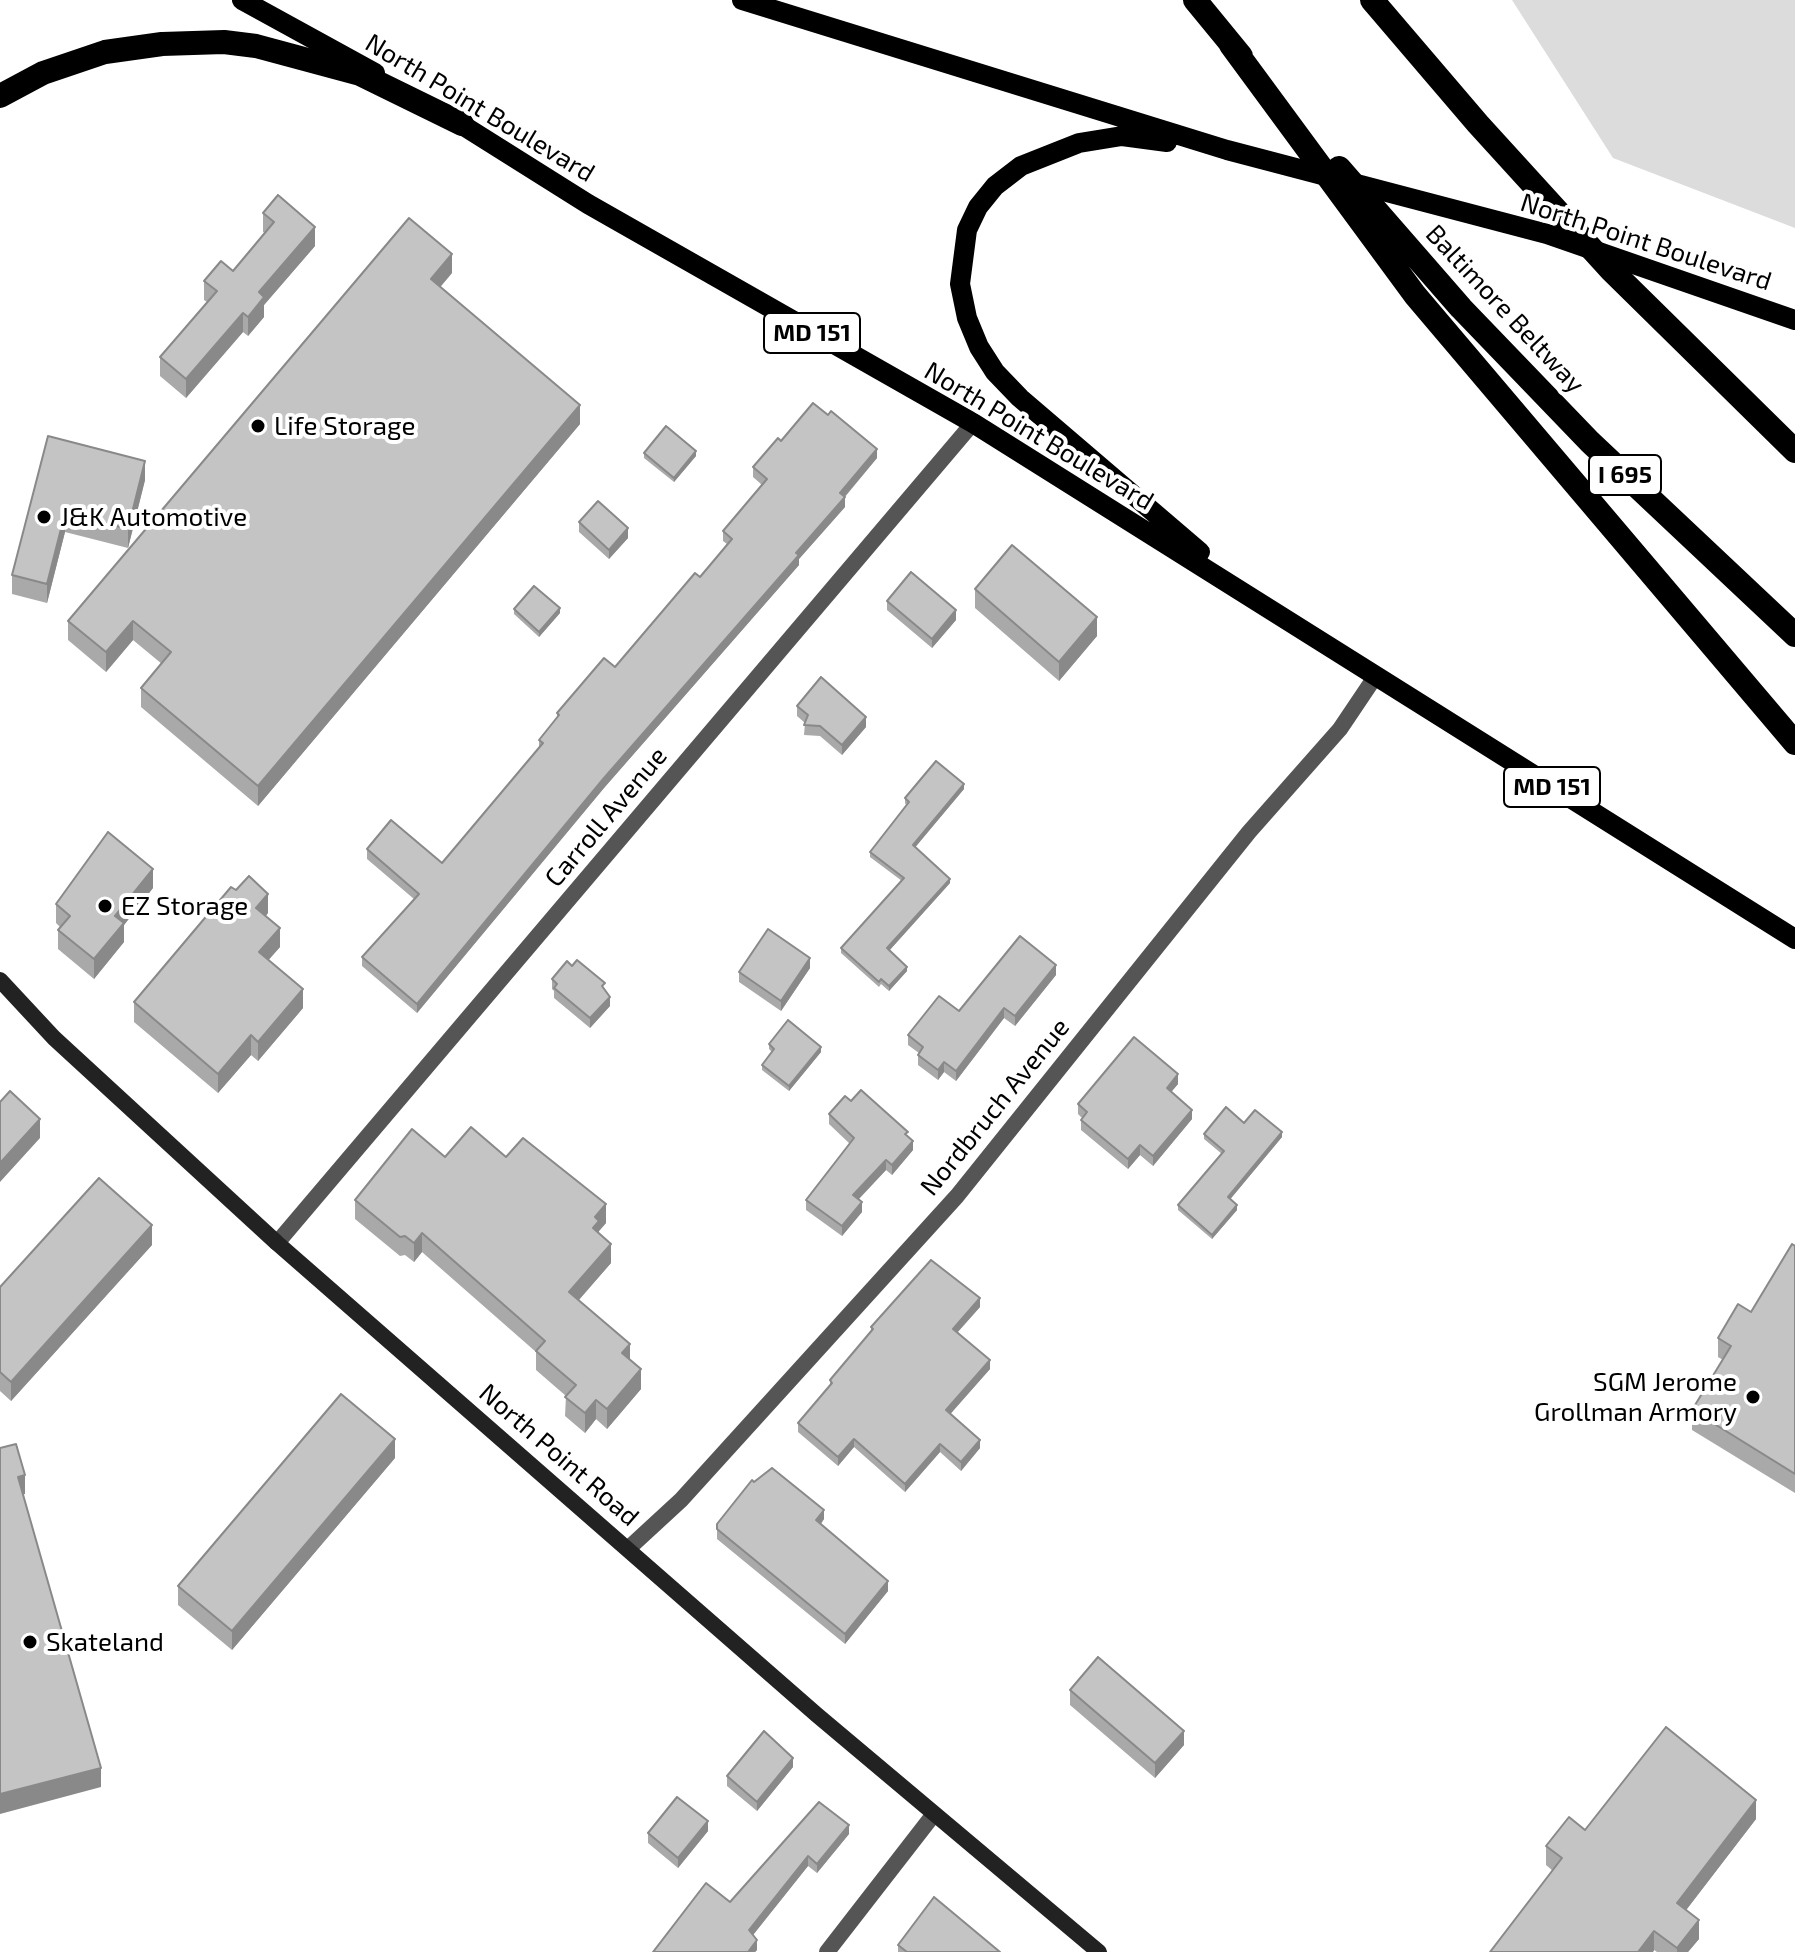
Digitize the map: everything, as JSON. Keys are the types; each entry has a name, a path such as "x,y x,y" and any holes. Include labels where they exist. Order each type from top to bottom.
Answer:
{"highway":[{"name":"Baltimore Beltway","path":"1195,0 1461,308 1590,442 1795,635"},
{"path":"1372,0 1478,124 1611,270 1795,451"},
{"path":"0,96 43,73 105,52 162,44 224,42 256,46 360,74 462,124"},
{"path":"1231,45 1415,295 1795,743"},
{"path":"1716,375 1795,442"}],"main road":[{"name":"North Point Boulevard","path":"242,0 462,124 588,204 973,423 1795,939"},
{"name":"North Point Boulevard","path":"742,0 1227,150 1547,234 1795,320"},
{"path":"1227,150 1122,136 1079,143 1021,166 995,186 978,207 967,230 960,284 967,318 979,347 995,372 1047,422 1251,596"}],"street":[{"name":"Carroll Avenue","path":"277,1243 973,423"},
{"name":"Nordbruch Avenue","path":"630,1547 681,1500 957,1196 1249,832 1340,729 1375,677"},
{"name":"North Point Road","path":"0,980 54,1038 277,1243 934,1814 1099,1952"},
{"path":"827,1952 934,1814"}],"shaded area":[{"path":"1512,0 1795,0 1795,228 1613,158"}],"building":[{"path":"278,195 315,227 259,292 264,297 248,317 243,313 186,379 160,357 217,291 204,281 221,261 233,271 274,222 263,213"},
{"path":"409,218 452,254 431,279 580,405 258,786 141,688 171,652 133,621 106,652 68,621"},
{"path":"813,403 828,415 831,411 877,449 840,493 845,497 796,553 799,555 604,778 417,1004 362,957 419,894 367,849 391,820 442,863 543,743 539,740 559,715 557,713 604,658 615,667 695,573 700,577 732,539 723,531 767,479 753,467 778,438 781,441"},
{"path":"666,426 696,451 674,478 644,453"},
{"path":"48,436 145,461 128,529 65,513 47,584 12,575"},
{"path":"598,501 628,528 609,550 579,522"},
{"path":"1012,545 1097,617 1059,662 975,589"},
{"path":"911,572 956,610 932,639 887,601"},
{"path":"534,586 560,608 539,632 514,609"},
{"path":"821,677 866,717 842,745 820,726 804,725 808,715 797,706"},
{"path":"936,761 964,784 913,845 950,879 887,948 907,967 889,986 881,979 879,982 841,948 904,878 870,852 909,802 905,798"},
{"name":"EZ Storage","path":"108,832 153,869 115,916 124,923 94,959 58,930 70,916 56,904"},
{"path":"249,876 268,894 256,908 280,928 259,952 303,989 258,1042 251,1035 218,1074 134,1002 231,887 236,890"},
{"path":"768,929 810,958 781,1001 739,972"},
{"path":"1020,936 1056,965 1015,1016 1004,1008 956,1071 944,1062 938,1070 918,1055 923,1047 908,1035 939,996 959,1011"},
{"path":"577,960 605,983 602,986 610,997 590,1018 554,988 557,984 552,979 567,961 572,966"},
{"path":"788,1020 821,1047 789,1086 762,1065 774,1049 769,1044"},
{"path":"1134,1037 1178,1074 1167,1088 1192,1110 1153,1156 1140,1145 1128,1159 1081,1120 1087,1112 1078,1104"},
{"path":"861,1090 908,1132 905,1134 913,1141 892,1165 886,1160 853,1195 862,1202 842,1226 806,1200 854,1138 829,1114 845,1096 851,1101"},
{"path":"10,1091 40,1119 0,1163 0,1102"},
{"path":"1226,1107 1244,1123 1255,1110 1282,1132 1228,1197 1237,1205 1212,1235 1178,1205 1224,1151 1204,1134"},
{"path":"471,1127 506,1157 523,1138 606,1204 595,1217 599,1221 593,1228 611,1244 569,1292 630,1344 622,1353 641,1369 607,1409 596,1400 585,1413 565,1397 576,1385 536,1351 545,1341 422,1233 414,1243 405,1236 400,1237 355,1200 412,1129 445,1157"},
{"path":"99,1178 152,1225 11,1382 0,1372 0,1287"},
{"name":"SGM Jerome Grollman Armory","path":"1792,1244 1795,1246 1795,1474 1692,1410 1731,1346 1718,1338 1738,1304 1751,1312"},
{"path":"931,1260 980,1298 953,1329 990,1360 946,1410 980,1440 961,1462 940,1444 905,1484 854,1439 838,1457 798,1423 832,1383 830,1380 873,1329 871,1327"},
{"path":"341,1394 395,1439 232,1631 178,1586"},
{"name":"Skateland","path":"16,1444 25,1475 18,1477 101,1768 0,1794 0,1448"},
{"path":"772,1468 824,1510 816,1520 888,1581 845,1634 717,1529 717,1524 752,1480 754,1482"},
{"path":"1098,1657 1184,1731 1155,1763 1070,1690"},
{"path":"1666,1727 1756,1800 1677,1903 1699,1920 1677,1948 1654,1931 1638,1952 1490,1952 1562,1858 1546,1846 1569,1817 1585,1830"},
{"path":"764,1731 793,1758 757,1802 727,1776"},
{"path":"677,1797 708,1821 678,1858 648,1833"},
{"path":"819,1802 849,1825 817,1864 808,1856 749,1930 757,1940 748,1952 653,1952 706,1883 730,1902"},
{"path":"934,1897 1000,1952 907,1952 898,1945"}],"place":[{"name":"Life Storage","path":"258,426"},
{"name":"J&K Automotive","path":"44,517"},
{"name":"EZ Storage","path":"105,906"},
{"name":"SGM Jerome Grollman Armory","path":"1753,1397"},
{"name":"Skateland","path":"30,1642"}]}
